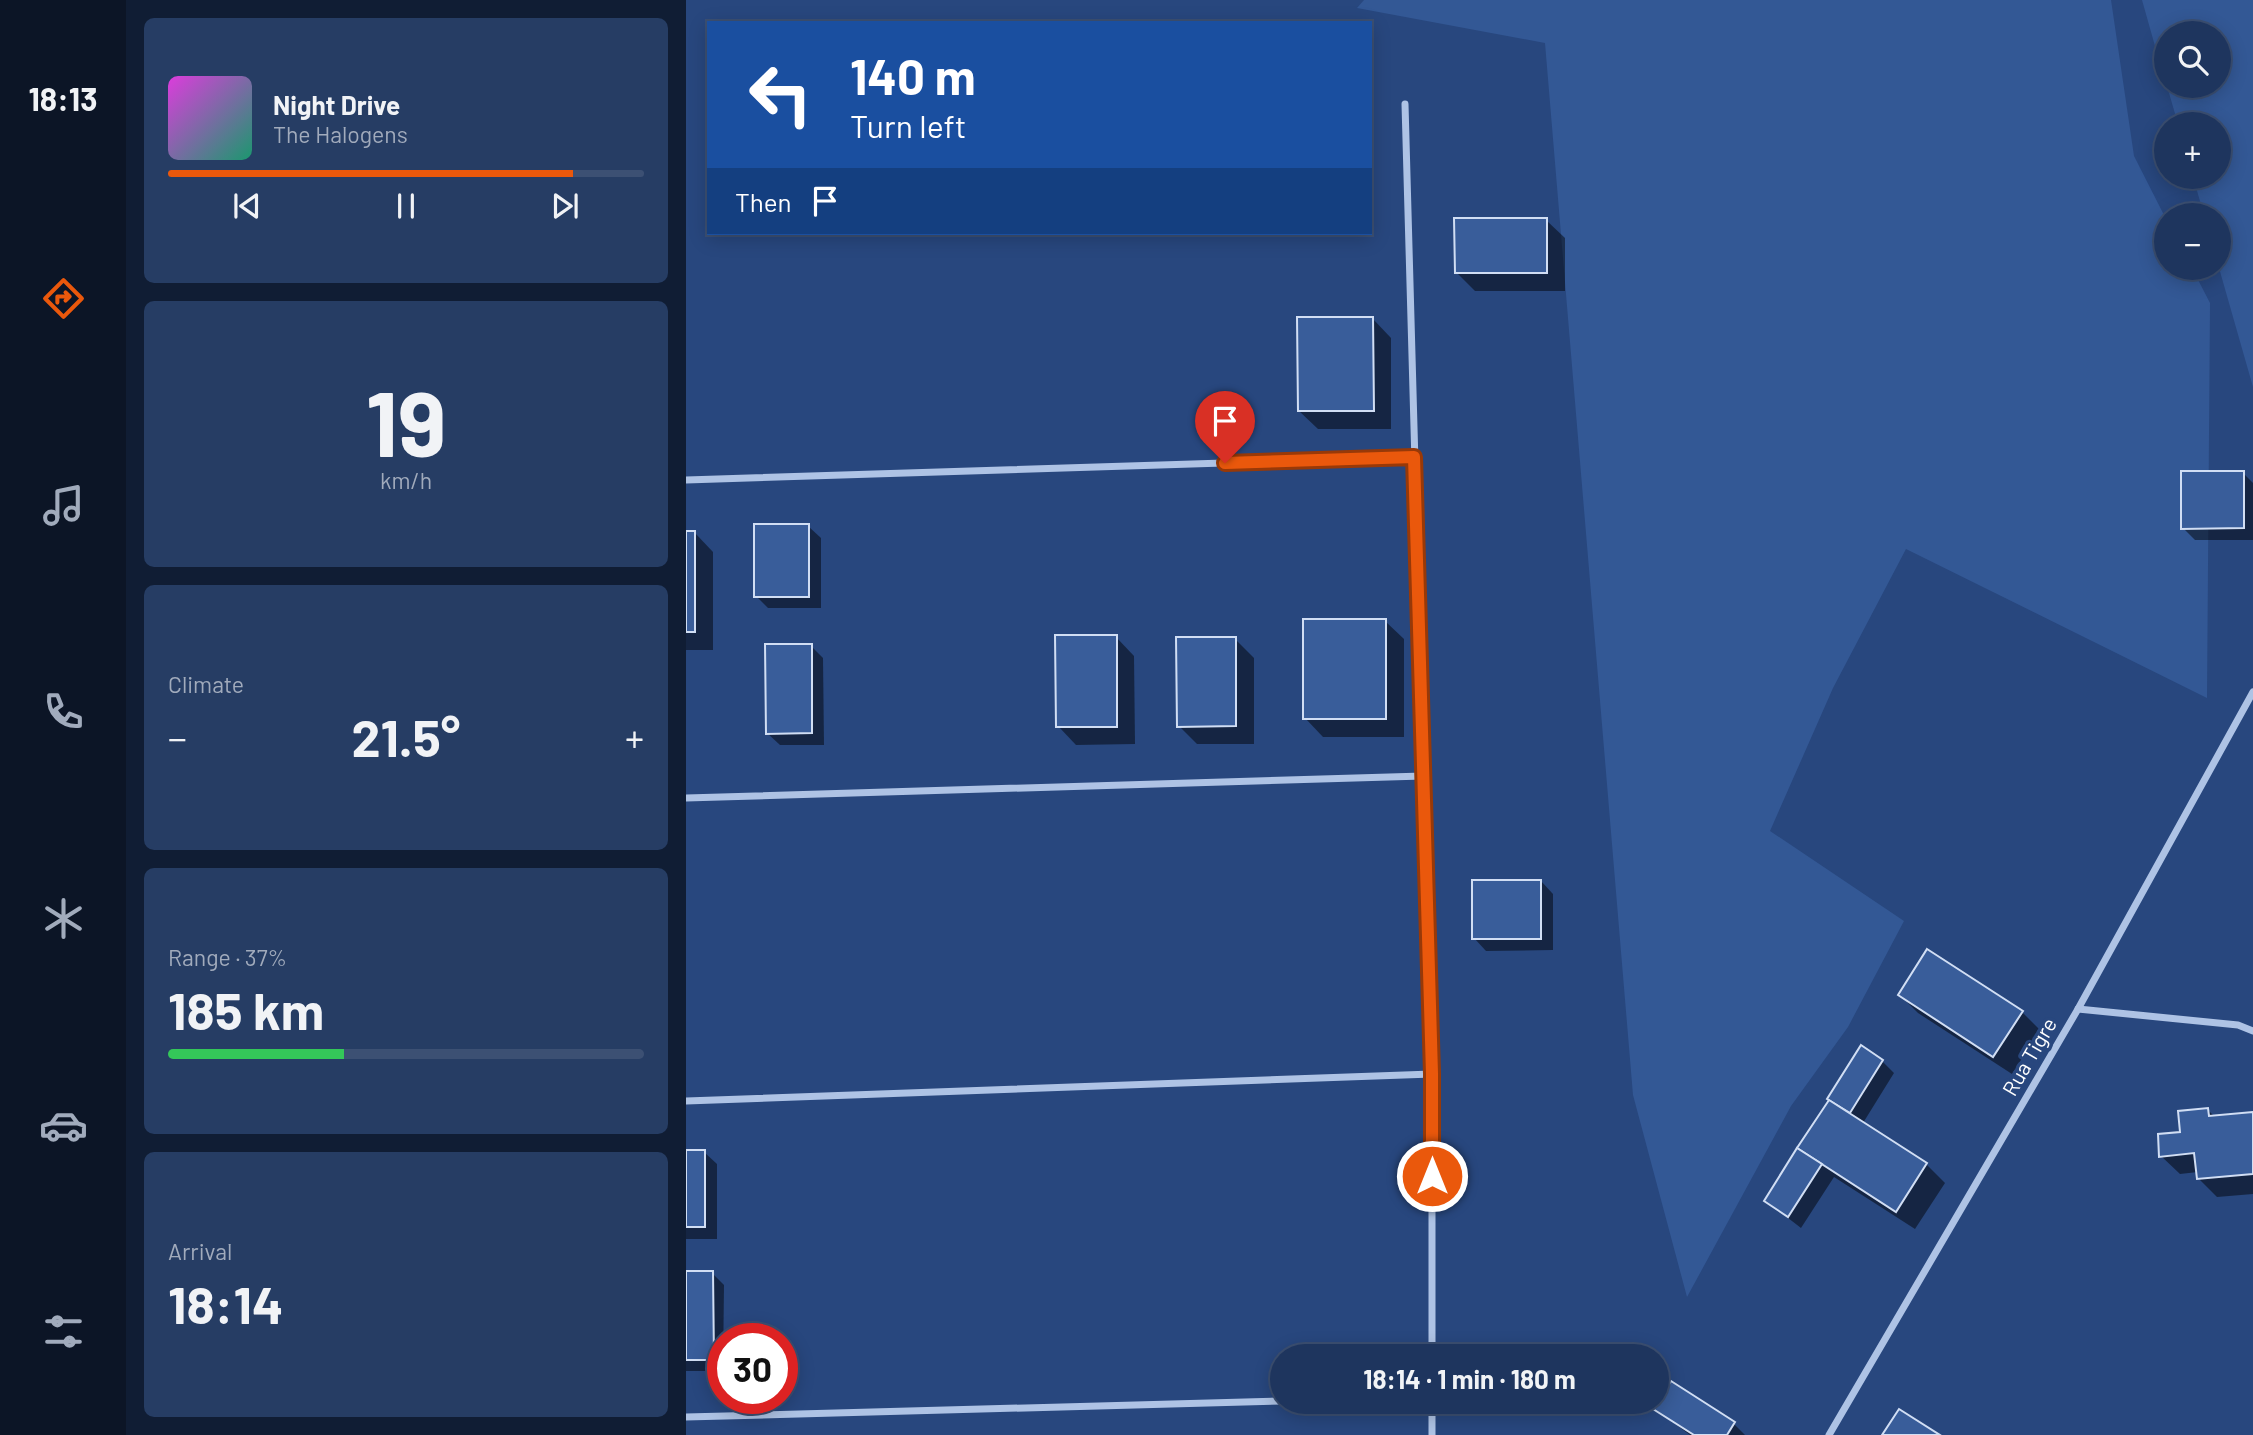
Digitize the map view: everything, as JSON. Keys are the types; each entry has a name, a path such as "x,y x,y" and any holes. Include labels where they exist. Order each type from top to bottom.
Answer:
{"street":[{"path":"1405,104 1432,1074 1432,1344"},
{"path":"686,480 1414,457"},
{"name":"Rua Tigre","path":"1829,1435 2078,1009 2253,692"},
{"path":"686,798 1423,776"},
{"path":"2078,1009 2238,1025 2253,1031"},
{"path":"686,1101 1432,1074"},
{"path":"686,1417 1270,1401"},
{"path":"1432,1414 1432,1435"}],"shaded area":[{"path":"1364,0 2111,0 2134,156 2158,203 2154,203 2154,280 2198,280 2210,303 2207,698 1906,549 1833,688 1770,831 1904,921 1848,1027 1791,1106 1687,1297 1633,1095 1545,43 1357,8"},
{"path":"2142,0 2253,0 2253,387 2222,280 2231,280 2231,203 2201,203 2196,189 2231,189 2231,112 2175,112 2170,98 2231,98 2231,21 2154,21 2154,42"}],"building":[{"path":"1454,218 1547,218 1547,273 1455,273"},
{"path":"1297,317 1373,317 1374,411 1298,411"},
{"path":"2181,471 2244,471 2244,528 2181,529"},
{"path":"754,524 809,524 809,597 754,597"},
{"path":"686,531 695,531 695,632 686,632"},
{"path":"1303,619 1386,619 1386,719 1303,719"},
{"path":"1055,635 1117,635 1117,727 1056,727"},
{"path":"1176,637 1236,637 1236,726 1177,727"},
{"path":"765,644 812,644 812,733 766,734"},
{"path":"1472,880 1541,880 1541,939 1472,939"},
{"path":"1927,949 2023,1011 1993,1057 1898,995"},
{"path":"1861,1045 1883,1060 1850,1113 1827,1099"},
{"path":"1829,1100 1927,1163 1896,1212 1797,1148"},
{"path":"2208,1108 2209,1116 2253,1112 2253,1174 2197,1179 2194,1153 2159,1157 2158,1134 2180,1132 2178,1111"},
{"path":"1797,1148 1822,1164 1788,1217 1764,1201"},
{"path":"686,1150 705,1150 705,1227 686,1227"},
{"path":"686,1271 713,1271 714,1323 707,1323 707,1360 686,1360"},
{"path":"1671,1381 1735,1422 1727,1435 1694,1435 1661,1414 1669,1414"},
{"path":"1899,1409 1940,1435 1882,1435"}],"route":[{"path":"1225,463 1414,457 1432,1074 1432,1176"}]}
